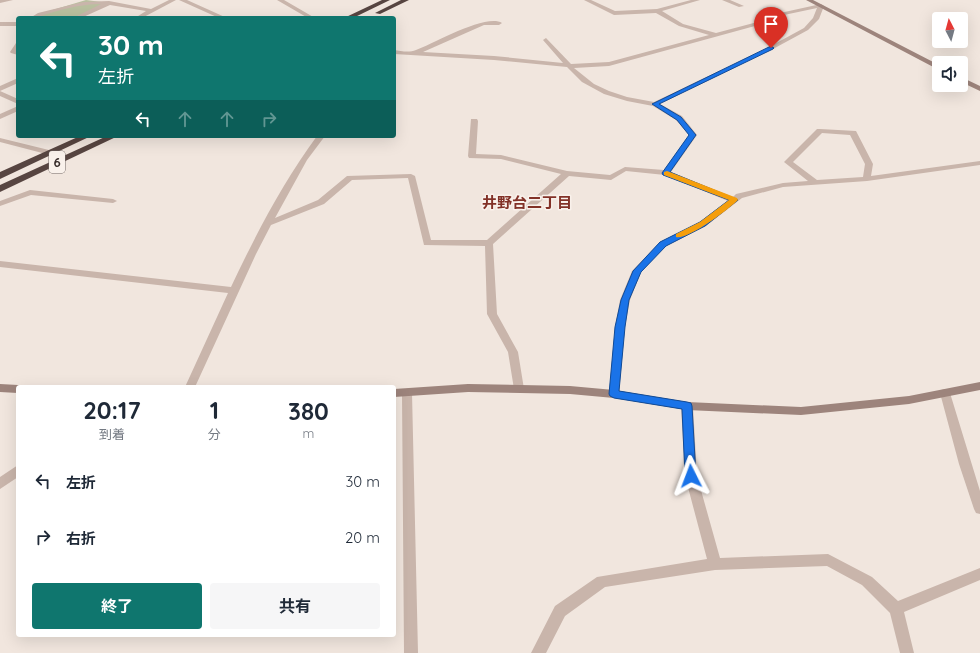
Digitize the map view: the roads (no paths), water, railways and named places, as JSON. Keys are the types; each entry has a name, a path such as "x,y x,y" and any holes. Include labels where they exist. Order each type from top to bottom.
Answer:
{"highway":[{"path":"351,16 387,0"},
{"path":"374,15 406,0"},
{"name":"6","path":"0,176 83,138"},
{"name":"6","path":"0,189 110,138"}],"street":[{"path":"0,1 10,0"},
{"path":"37,16 86,0 102,0 109,3 153,11"},
{"path":"142,16 173,0"},
{"path":"182,0 219,16"},
{"path":"280,0 308,16"},
{"path":"587,0 614,12 657,11 697,0"},
{"path":"725,0 741,6"},
{"path":"809,0 932,64"},
{"path":"80,16 109,3"},
{"path":"396,52 494,58 566,65 609,64 775,19 782,14 821,6"},
{"path":"655,104 771,48 806,29 816,19 821,6"},
{"path":"657,11 681,25 716,35"},
{"path":"415,53 482,23 499,23"},
{"path":"0,24 16,24"},
{"path":"546,40 566,65 601,90 634,100 655,104 679,118 693,135 666,173"},
{"path":"0,89 16,81"},
{"path":"968,83 980,89"},
{"path":"0,93 16,101"},
{"path":"0,117 16,109"},
{"path":"474,122 472,156 501,157 567,173 611,178 625,169 666,173 734,200"},
{"path":"816,183 788,162 820,131 853,132 869,164 867,180"},
{"path":"191,385 251,254 303,160 320,138"},
{"path":"0,140 50,153"},
{"path":"614,394 620,327 625,300 637,271 663,244 702,224 739,196 783,185 867,180 980,163"},
{"path":"267,224 321,202 350,178 411,176 427,243 488,242 567,173"},
{"path":"0,204 30,192 113,201"},
{"path":"488,242 492,314 513,352 520,389"},
{"path":"0,264 234,291"},
{"path":"411,653 400,393 468,388 570,390 614,394 687,406 801,411 909,400 980,386"},
{"path":"0,388 16,388"},
{"path":"945,393 965,464 980,509"},
{"path":"687,406 691,476 714,564"},
{"path":"0,484 16,472"},
{"path":"538,653 560,611 602,581 714,564 828,560 867,581 896,608 907,653"},
{"path":"896,608 980,574"}],"district":[{"name":"井野台二丁目","path":"527,203"}]}
